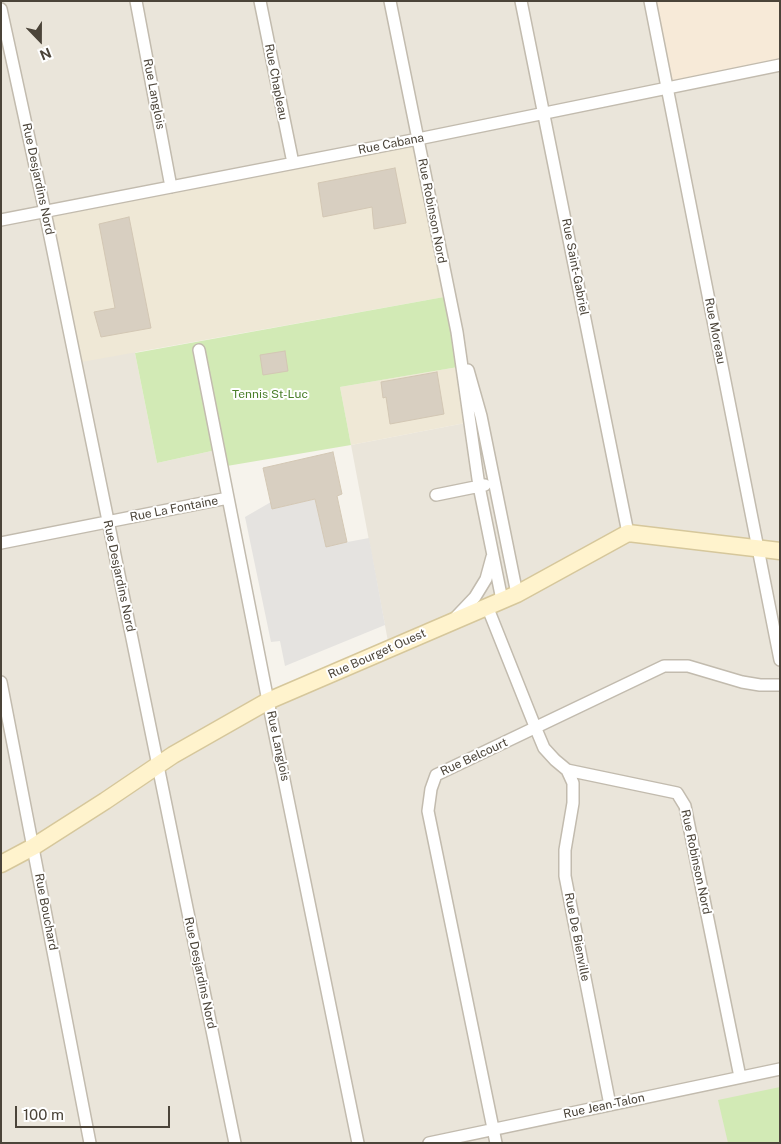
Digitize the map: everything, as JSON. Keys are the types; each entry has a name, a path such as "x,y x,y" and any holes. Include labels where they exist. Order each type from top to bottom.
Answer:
{"street":[{"name":"Rue Langlois","path":"136,1 171,187"},
{"name":"Rue Chapleau","path":"260,1 293,163"},
{"name":"Rue Robinson Nord","path":"390,1 457,332 480,486 493,556 502,600 536,729 544,748 567,770 678,793 685,806 740,1077"},
{"name":"Rue Saint-Gabriel","path":"521,1 628,533"},
{"name":"Rue Moreau","path":"650,1 780,660"},
{"name":"Rue Desjardins Nord","path":"1,9 45,212 235,1143"},
{"name":"Rue Cabana","path":"1,220 418,139 780,65"},
{"name":"Rue Robinson Nord","path":"457,332 481,416 494,483 502,600"},
{"name":"Rue Langlois","path":"199,350 358,1143"},
{"path":"436,495 494,483"},
{"name":"Rue La Fontaine","path":"1,543 228,498"},
{"path":"628,533 780,550"},
{"name":"Rue Bourget Ouest","path":"1,864 33,847 105,801 158,764 268,701 502,600 628,533"},
{"path":"454,620 475,597 486,579 493,556"},
{"name":"Rue Belcourt","path":"496,1143 428,811 436,774 536,729 664,666 688,666 742,682 760,685 780,685"},
{"name":"Rue Bouchard","path":"1,682 90,1143"},
{"name":"Rue De Bienville","path":"567,770 573,783 573,790 564,850 565,876 610,1105"},
{"name":"Rue Jean-Talon","path":"429,1143 780,1069"}],"shaded area":[{"path":"1,1 650,1 780,65 780,1143 1,1143","holes":["412,140 458,367 465,423 351,445 390,652 268,703 216,450 157,463 135,353"]},
{"path":"650,1 780,1 780,65 667,88"},
{"path":"412,140 444,297 76,363 45,212"},
{"path":"458,367 465,423 351,445 340,387"},
{"path":"315,499 326,546 369,538 385,625 285,666 280,641 271,642 245,517 271,502 272,509"}],"green space":[{"name":"Tennis St-Luc","path":"444,297 458,367 340,387 351,445 221,467 216,450 157,463 135,353"},
{"path":"780,1087 780,1143 728,1143 718,1100"}],"building":[{"path":"395,168 406,223 374,229 372,207 323,217 318,183"},
{"path":"129,217 151,328 101,337 94,312 115,308 99,224"},
{"path":"285,351 288,371 263,375 260,355"},
{"path":"437,372 444,414 390,424 386,397 383,398 381,382"},
{"path":"333,452 342,494 337,496 347,542 326,547 315,499 272,509 263,468"}]}
